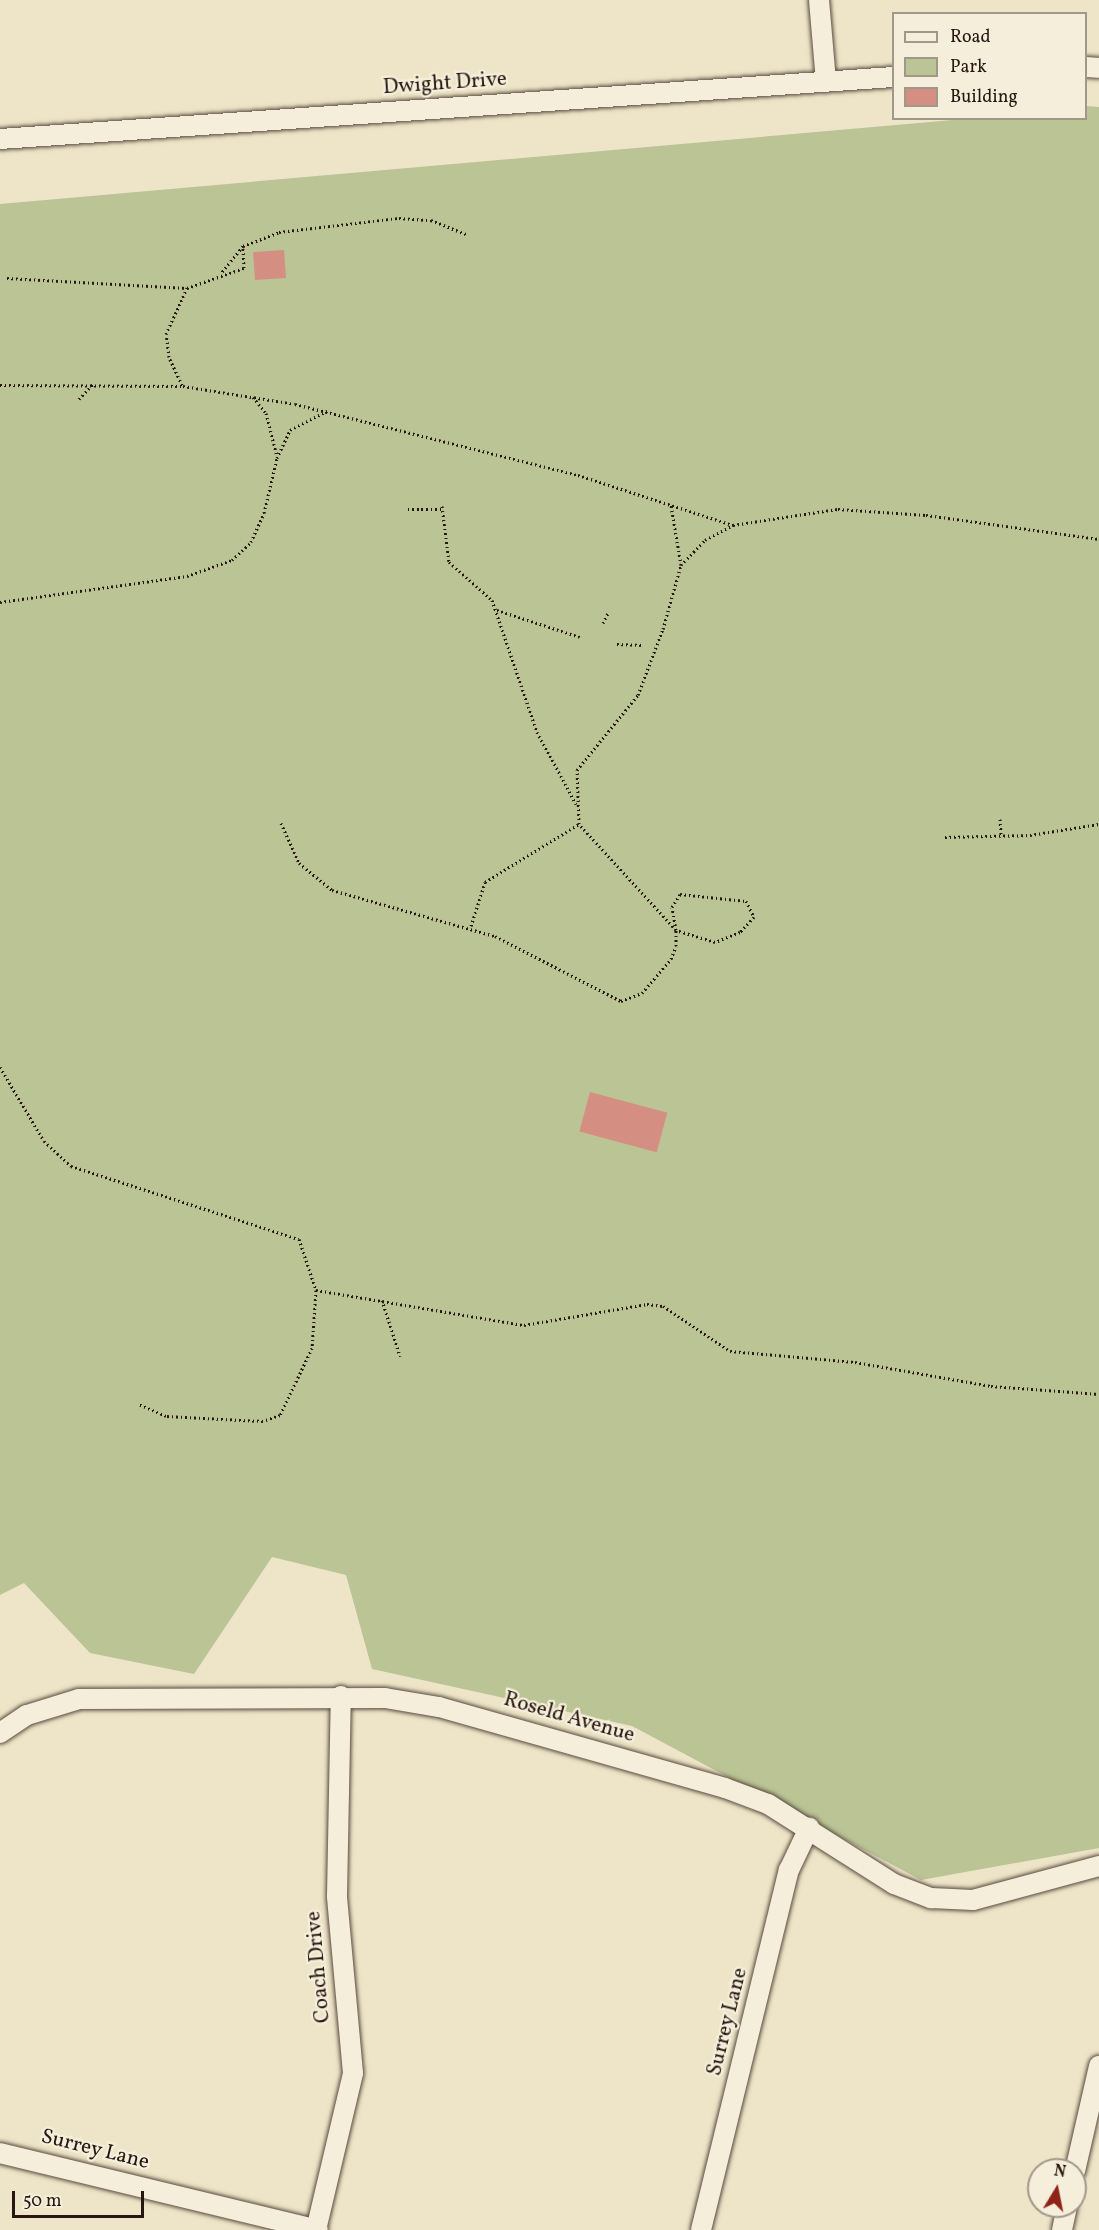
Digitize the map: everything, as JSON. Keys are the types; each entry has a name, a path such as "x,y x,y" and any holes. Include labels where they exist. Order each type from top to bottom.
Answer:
{"street":[{"path":"819,0 826,81"},
{"name":"Dwight Drive","path":"0,139 892,76"},
{"name":"Roseld Avenue","path":"0,1733 27,1715 79,1699 341,1696 439,1707 665,1770 768,1804 894,1884 931,1898 974,1900 1099,1866"},
{"name":"Coach Drive","path":"317,2230 353,2073 337,1907 341,1696"},
{"name":"Surrey Lane","path":"701,2230 789,1870 809,1828"},
{"path":"1078,2158 1099,2066"},
{"name":"Surrey Lane","path":"0,2153 317,2230"}],"path":[{"path":"220,274 243,246 279,232 399,218 431,220 466,234"},
{"path":"8,278 188,288 220,274 244,268 243,246"},
{"path":"183,386 169,357 166,334 188,288"},
{"path":"79,399 95,382"},
{"path":"0,385 95,382 183,386 253,396 328,411 578,475 733,525"},
{"path":"253,396 266,413 277,458"},
{"path":"0,602 187,576 232,560 251,542 264,513 277,458 290,430 328,411"},
{"path":"281,823 298,863 332,890 471,926 524,948 621,1001 632,1000 656,979 671,959 676,930 672,907 680,894 738,898 753,911 749,924 723,940 676,930 579,824 576,806 576,770 638,695 681,565 671,505"},
{"path":"408,509 442,508 453,569 486,591 497,610 537,732 576,806"},
{"path":"681,565 717,532 733,525 805,512 870,509 1099,539"},
{"path":"497,610 580,637"},
{"path":"603,622 608,613"},
{"path":"617,644 642,645"},
{"path":"1000,819 1001,836"},
{"path":"471,926 484,882 579,824"},
{"path":"945,837 1001,836 1099,824"},
{"path":"0,1068 44,1141 71,1166 223,1217 286,1232 299,1239 316,1290 309,1361 280,1415 263,1421 166,1416 139,1404"},
{"path":"316,1290 524,1324 647,1304 663,1306 730,1351 855,1362 991,1386 1099,1394"},
{"path":"382,1300 400,1356"}],"green space":[{"path":"1087,106 1099,107 1099,1848 921,1880 632,1726 372,1669 346,1575 272,1557 194,1674 90,1653 24,1583 0,1595 0,204 953,120 1087,120"}],"building":[{"path":"284,250 286,278 255,280 253,252"},
{"path":"590,1092 667,1113 657,1152 579,1132"}]}
